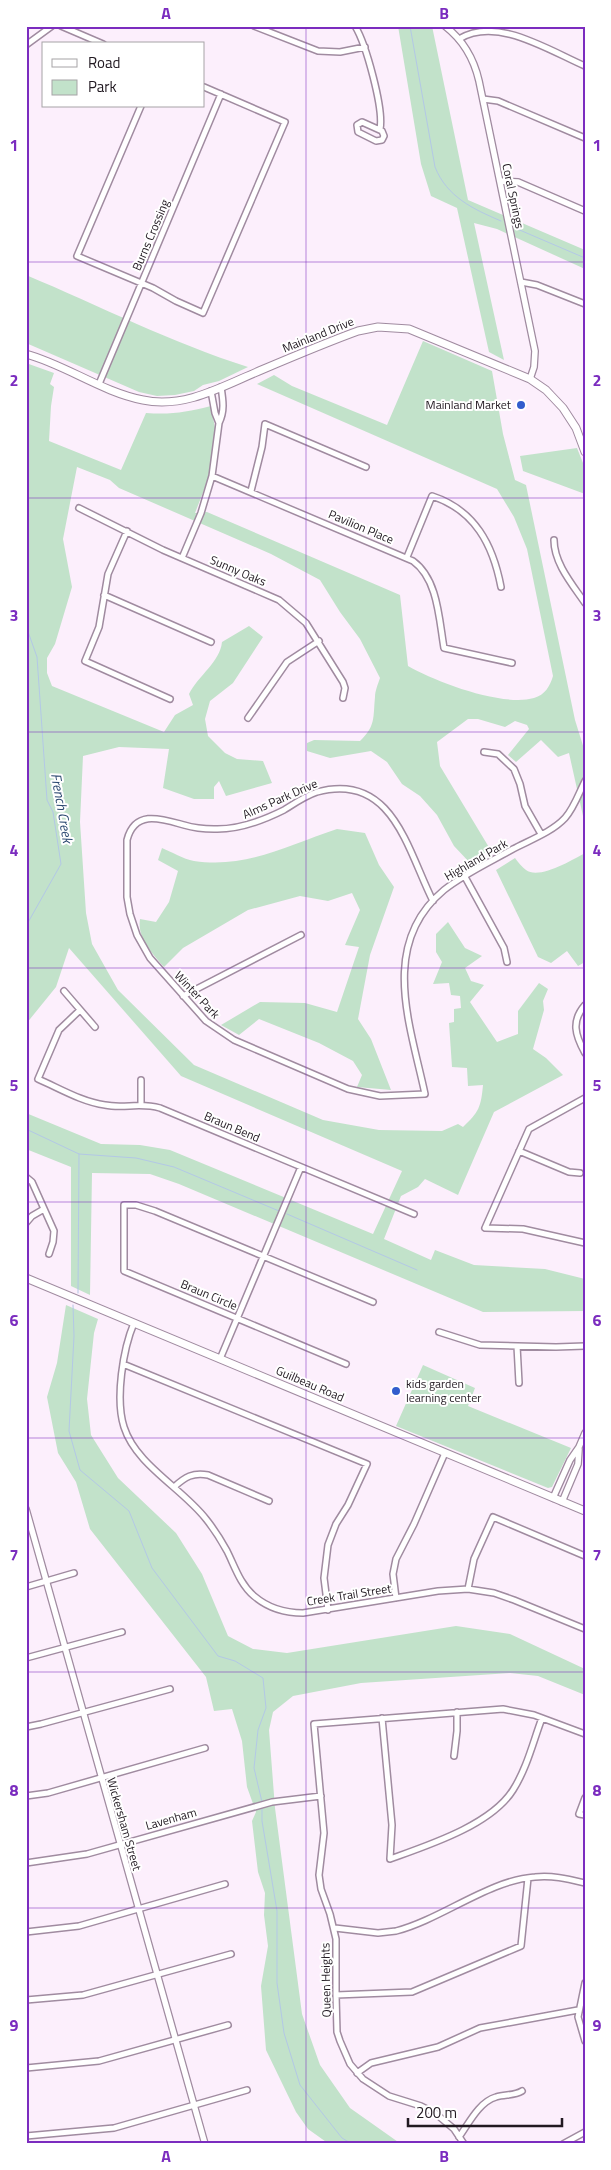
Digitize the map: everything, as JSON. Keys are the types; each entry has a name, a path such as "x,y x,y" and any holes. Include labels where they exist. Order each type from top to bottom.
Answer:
{"main road":[{"name":"Mainland Drive","path":"26,354 132,397 162,402 182,400 211,391 368,328 389,326 409,329 426,334 530,379 546,390 563,408 576,428 583,440 585,452"},
{"name":"Guilbeau Road","path":"26,1278 585,1511"}],"street":[{"path":"26,45 52,26"},
{"path":"61,26 93,42"},
{"path":"254,26 318,51 340,52 365,47"},
{"path":"355,26 365,47 381,117 380,129 384,136 382,140 376,141 359,134 356,127 362,122 380,129"},
{"name":"Coral Springs","path":"445,26 459,39 474,62 483,99 535,350 534,367 530,379"},
{"path":"459,39 466,34 480,31 504,32 585,66"},
{"path":"140,108 77,256 141,283 176,302 203,313 285,122 205,87"},
{"name":"Burns Crossing","path":"99,384 221,94"},
{"path":"483,99 498,100 585,138"},
{"path":"500,181 518,182 585,211"},
{"path":"521,282 537,285 585,304"},
{"path":"182,558 201,513 212,476 219,423 224,404 221,387"},
{"path":"211,391 219,423"},
{"path":"251,492 262,447 265,424 366,466"},
{"name":"Pavilion Place","path":"212,476 406,557 422,568 429,581 444,648 512,663"},
{"path":"406,557 432,496 456,506 477,526 490,548 501,587"},
{"name":"Sunny Oaks","path":"79,508 155,546 279,600 306,623 319,642 343,682 345,691 343,698"},
{"path":"127,531 108,574 99,627 85,660 170,698"},
{"path":"554,540 554,552 558,562 585,603"},
{"path":"104,595 211,642"},
{"path":"248,718 287,662 319,642"},
{"path":"484,752 498,754 514,769 525,806 541,834"},
{"name":"Highland Park","path":"425,1094 406,1003 404,975 409,942 421,917 433,901 454,882 541,834 565,818 585,781"},
{"name":"Alms Park Drive","path":"136,825 156,817 195,828 229,829 268,817 317,792 335,790 358,792 382,805 396,821 433,901"},
{"name":"Winter Park","path":"136,825 129,832 126,845 127,897 137,936 147,952 206,1021 221,1033 348,1089 380,1096 425,1094"},
{"path":"465,877 504,948 507,962"},
{"path":"183,996 301,935"},
{"path":"64,992 95,1027"},
{"path":"585,1005 578,1013 575,1027 579,1042 585,1052"},
{"name":"Braun Bend","path":"80,1010 60,1030 38,1079 98,1104 116,1106 141,1104 160,1108 414,1214"},
{"path":"141,1080 141,1104"},
{"path":"585,1098 533,1126 526,1135 485,1228 523,1228 585,1243"},
{"path":"519,1151 569,1172 580,1174"},
{"path":"220,1359 301,1167"},
{"path":"26,1177 32,1182 54,1236 49,1254"},
{"name":"Braun Circle","path":"264,1256 156,1210 136,1205 124,1205 124,1271 346,1364"},
{"path":"26,1223 32,1216 44,1209"},
{"path":"264,1256 373,1302"},
{"name":"Creek Trail Street","path":"134,1323 125,1345 120,1405 122,1421 127,1436 140,1455 205,1518 218,1536 244,1585 254,1596 274,1608 288,1612 303,1613 438,1591 468,1589 494,1593 585,1629"},
{"path":"439,1332 473,1344 556,1347 585,1346"},
{"path":"517,1346 519,1383"},
{"path":"123,1364 367,1464 348,1506 336,1524 328,1545 324,1578 328,1610"},
{"path":"553,1498 570,1460 579,1447 585,1433"},
{"path":"562,1502 578,1464 579,1447"},
{"path":"396,1598 393,1574 396,1558 414,1524 445,1452"},
{"path":"174,1487 184,1479 200,1473 269,1501"},
{"name":"Wickersham Street","path":"26,1508 205,2144"},
{"path":"468,1589 474,1560 493,1517 585,1556"},
{"path":"26,1587 74,1573"},
{"path":"26,1658 122,1632"},
{"path":"26,1727 170,1689"},
{"path":"542,1718 518,1782 501,1805 478,1822 390,1860 392,1826 382,1718 502,1709 522,1711 542,1718 585,1734"},
{"path":"454,1756 457,1712"},
{"name":"Queen Heights","path":"382,1718 314,1724 324,1833 319,1866 319,1882 334,1928 337,1949 337,2032 350,2064 357,2073 385,2094 436,2113 448,2123 464,2144"},
{"path":"26,1796 48,1794 205,1748"},
{"name":"Lavenham","path":"26,1863 74,1857 272,1802 321,1796"},
{"path":"582,1814 585,1798"},
{"path":"334,1928 378,1932 405,1928 504,1884 528,1878 554,1877 585,1883"},
{"path":"336,1995 412,1992 521,1946 528,1878"},
{"path":"26,1932 79,1926 225,1884"},
{"path":"26,2000 84,1995 231,1954"},
{"path":"585,1983 578,2010 579,2022 585,2042"},
{"path":"357,2073 371,2063 438,2047 480,2028 578,2010"},
{"path":"26,2068 99,2061 228,2025"},
{"path":"26,2136 106,2129 247,2090"},
{"path":"459,2137 486,2101 495,2097 514,2095 522,2091"},
{"path":"563,2144 585,2132"}],"green space":[{"path":"398,26 432,26 468,200 585,250 585,269 497,229 474,223 504,360 489,352 457,208 431,196 421,164"},
{"path":"26,275 164,336 248,367 219,381 203,385 194,391 157,396 139,392 26,343"},
{"path":"423,341 492,371 503,434 515,480 526,485 575,720 585,752 585,825 569,753 558,757 541,740 516,762 508,755 529,729 527,725 515,721 505,727 478,719 468,719 437,742 440,766 490,849 471,864 454,846 437,815 420,796 402,784 387,762 371,751 330,758 307,751 307,743 314,740 360,741 365,736 369,731 374,716 376,692 380,678 360,639 320,580 271,554 119,488 110,480 77,467 63,539 72,587 55,644 47,658 47,673 52,686 164,732 175,715 193,705 189,694 217,656 222,642 249,626 263,637 233,683 210,701 205,719 208,736 225,753 237,759 263,761 272,783 226,796 219,781 214,787 214,799 194,799 163,788 169,749 119,747 83,756 80,822 86,913 92,944 118,990 194,1065 323,1120 379,1130 442,1131 458,1124 463,1127 476,1113 480,1104 483,1085 468,1086 467,1068 452,1067 449,1023 454,1022 454,1009 461,1008 460,996 451,995 449,983 433,984 442,962 436,952 436,934 448,922 465,948 482,956 465,968 471,981 484,985 470,1002 497,1042 518,1034 518,1011 539,983 548,989 543,1001 544,1010 533,1049 546,1058 563,1075 494,1112 458,1195 425,1179 418,1187 401,1196 384,1239 431,1260 435,1250 474,1265 545,1269 585,1279 585,1311 483,1312 179,1184 150,1174 92,1173 90,1295 71,1286 71,1167 26,1149 26,1113 101,1144 140,1145 170,1150 373,1234 402,1171 181,1076 69,948 56,987 26,1024 26,363 54,373 50,384 54,387 49,441 121,470 146,413 179,413 211,406 215,428 209,477 195,513 207,512 400,595 408,666 452,686 487,696 521,700 534,698 546,690 553,676 527,549 514,517 497,489 257,384 274,375 292,386 387,425"},
{"path":"577,448 585,468 585,494 523,471 520,456"},
{"path":"337,829 365,833 379,865 394,887 370,955 358,1019 371,1039 391,1090 357,1087 362,1075 353,1061 319,1043 259,1019 239,1035 221,1025 260,1002 305,1003 337,1012 359,947 345,945 360,910 352,893 328,901 300,896 248,910 183,948 164,967 146,945 141,933 140,919 156,922 169,902 178,871 158,860 162,848 194,861 232,862 267,854"},
{"path":"585,853 585,962 578,966 567,951 551,963 538,957 496,870 515,858 526,870 539,873 556,868"},
{"path":"66,1305 98,1319 94,1333 87,1399 91,1435 118,1478 176,1533 202,1574 228,1636 253,1649 287,1653 456,1626 510,1634 585,1669 585,1695 538,1676 510,1673 361,1683 293,1696 273,1712 269,1730 275,1808 302,2014 320,2065 350,2108 401,2144 329,2144 308,2129 296,2112 266,2050 261,1986 268,1946 264,1915 265,1893 258,1872 252,1821 256,1812 247,1787 242,1741 232,1709 214,1711 206,1677 90,1529 76,1482 58,1453 47,1397 57,1363"},
{"path":"423,1365 475,1388 468,1406 571,1448 552,1487 548,1488 396,1426"}],"waterway":[{"path":"410,26 435,167 446,186 462,201 501,221"},
{"path":"515,228 585,258"},
{"name":"French Creek","path":"26,626 37,657 47,800 53,812 61,864 26,926"},
{"path":"26,1129 79,1154 136,1158 174,1167 279,1211"},
{"path":"78,1293 79,1154"},
{"path":"287,1214 417,1270"},
{"path":"73,1305 74,1336 69,1431 80,1470 129,1511 152,1568 218,1656 235,1661 263,1678 266,1708 258,1730 254,1768 262,1802"},
{"path":"262,1806 262,1821 277,1911 277,1983 284,2033 300,2085 342,2138 352,2144"}],"place":[{"name":"Mainland Market","path":"521,405"},
{"name":"kids garden learning center","path":"396,1391"}]}
